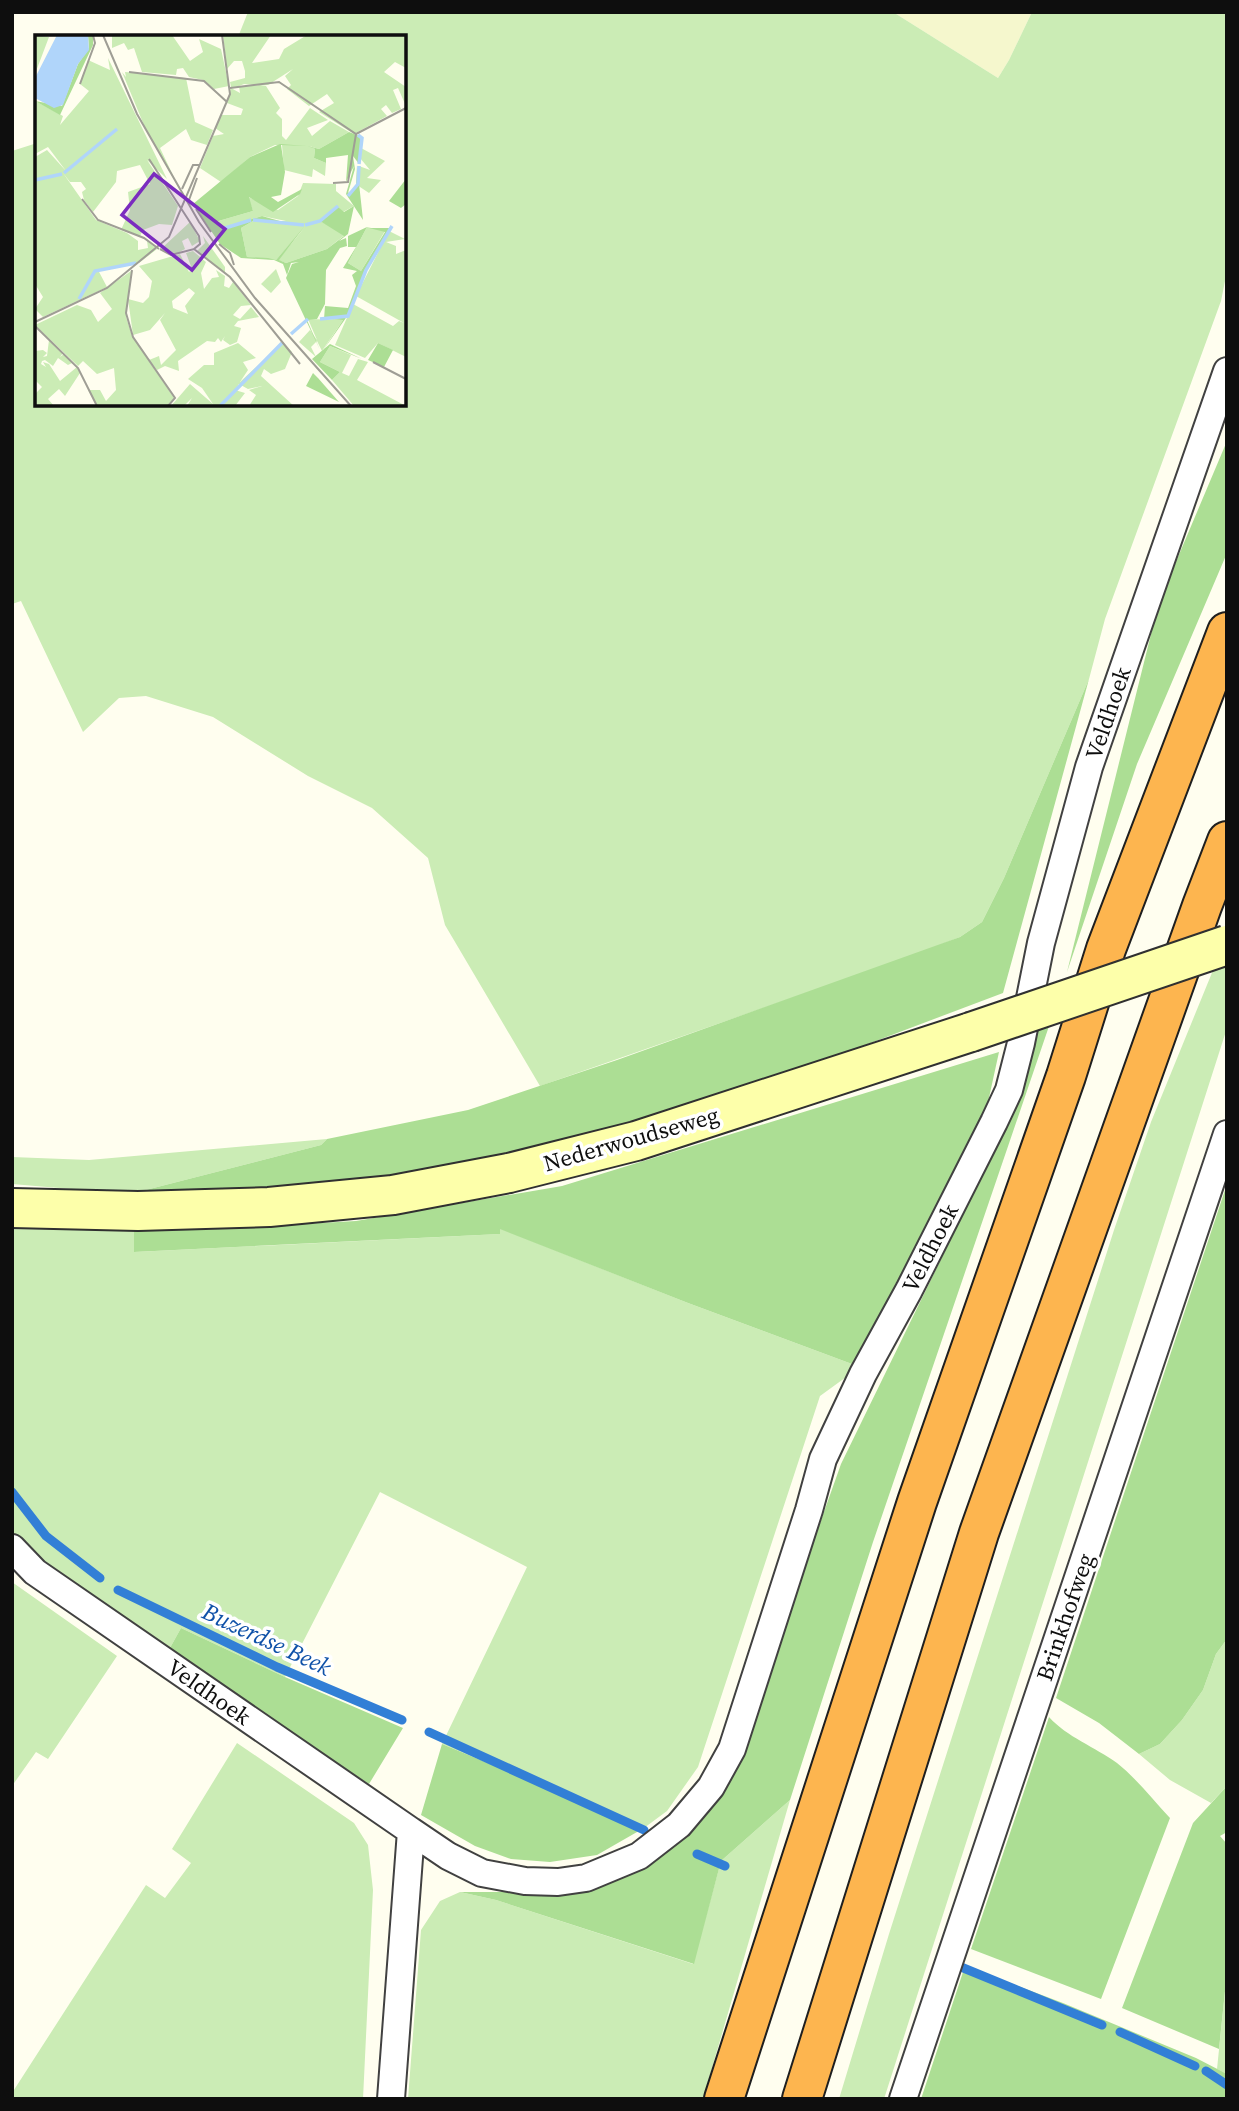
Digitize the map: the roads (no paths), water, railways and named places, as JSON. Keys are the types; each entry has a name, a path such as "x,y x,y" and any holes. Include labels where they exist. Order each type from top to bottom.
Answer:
{"highway":[{"path":"724,2099 917,1502 1066,1076 1105,949 1227,632"},
{"path":"802,2099 979,1533 1227,841"}],"street":[{"name":"Veldhoek","path":"12,1548 36,1572 448,1856 482,1873 525,1881 558,1882 586,1878 639,1856 679,1825 710,1787 732,1749 823,1459 863,1374 909,1290 1009,1090 1041,943 1089,767 1227,371"},
{"name":"Nederwoudseweg","path":"12,1208 138,1211 269,1207 393,1195 509,1173 636,1141 1227,945"},
{"name":"Brinkhofweg","path":"902,2099 1227,1134"},
{"path":"391,2099 411,1831"}],"waterway":[{"name":"Buzerdse Beek","path":"12,1492 46,1536 100,1578"},
{"name":"Buzerdse Beek","path":"118,1590 277,1667 402,1720"},
{"name":"Buzerdse Beek","path":"429,1732 644,1830"},
{"name":"Buzerdse Beek","path":"697,1854 725,1866"},
{"name":"Buzerdse Beek","path":"961,1967 1102,2025"},
{"name":"Buzerdse Beek","path":"1120,2032 1195,2066"},
{"name":"Buzerdse Beek","path":"1206,2071 1227,2085"}]}
